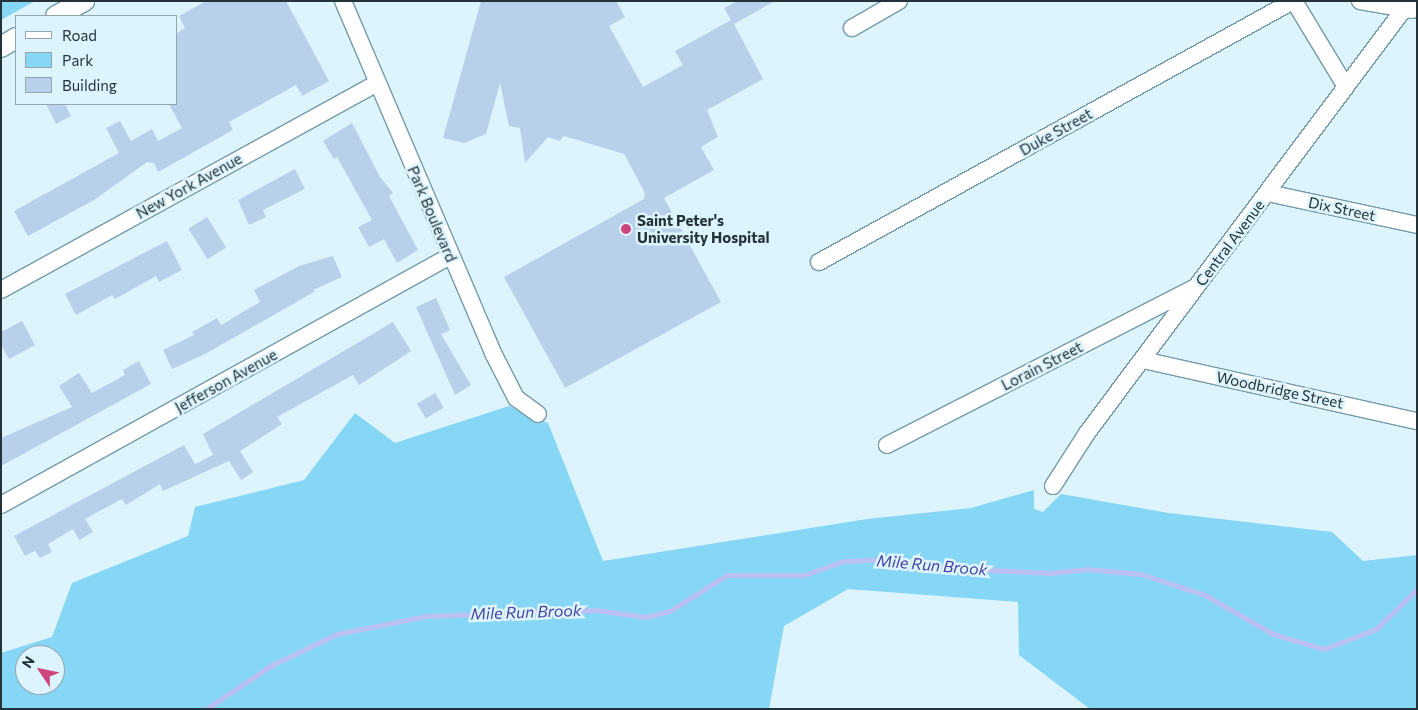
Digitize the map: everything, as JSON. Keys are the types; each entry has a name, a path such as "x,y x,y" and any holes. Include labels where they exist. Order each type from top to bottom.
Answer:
{"street":[{"path":"58,15 84,1"},
{"name":"Park Boulevard","path":"343,1 450,256 516,398 538,414"},
{"path":"852,28 899,1"},
{"path":"1294,1 1346,87"},
{"name":"Duke Street","path":"819,262 1294,1"},
{"path":"1360,1 1410,7"},
{"name":"Central Avenue","path":"1053,486 1142,360 1346,87 1410,7"},
{"path":"1,46 15,39"},
{"name":"New York Avenue","path":"1,290 376,83"},
{"name":"Dix Street","path":"1268,193 1417,226"},
{"name":"Jefferson Avenue","path":"1,505 450,256"},
{"name":"Lorain Street","path":"887,445 1198,286"},
{"name":"Woodbridge Street","path":"1142,360 1417,420"}],"green space":[{"path":"1,1 35,1 1,20"},
{"path":"509,406 548,423 603,561 867,519 971,508 1034,490 1034,509 1043,512 1061,494 1169,513 1332,532 1363,561 1417,555 1417,709 1090,709 1019,655 1018,602 848,589 784,626 769,709 1,709 1,653 15,649 15,695 65,695 65,645 26,645 52,637 72,583 188,536 195,507 304,480 355,413 395,443"}],"building":[{"path":"206,1 286,1 329,81 302,96 296,85 229,122 233,130 158,172 154,163 147,162 94,200 28,236 14,211 119,153 106,128 120,121 131,141 152,129 158,141 182,128 170,105 178,105 178,33 185,28 179,16"},
{"path":"481,1 616,1 625,17 609,26 643,87 683,65 675,51 731,20 724,8 737,1 775,1 734,24 763,79 707,110 718,137 701,147 714,170 664,198 721,302 565,388 504,277 644,199 645,193 624,154 564,136 560,141 548,137 525,163 520,128 509,126 500,83 486,134 464,143 443,138"},
{"path":"46,105 66,105 71,116 56,124"},
{"path":"352,123 380,177 393,193 389,196 418,250 397,263 384,239 369,247 358,227 372,220 337,157 334,159 323,141"},
{"path":"295,169 305,189 263,210 266,217 249,225 238,200"},
{"path":"207,217 226,248 207,259 188,229"},
{"path":"167,241 182,270 159,282 156,276 115,299 112,295 76,315 65,294"},
{"path":"333,256 342,277 313,290 314,292 205,354 172,369 163,350 194,335 192,332 217,318 221,325 260,302 254,290 299,266"},
{"path":"436,298 450,330 441,334 471,385 455,395 416,307"},
{"path":"22,321 35,345 9,359 1,345 1,332"},
{"path":"393,322 411,351 359,385 353,375 277,417 282,424 240,451 253,472 241,480 229,461 163,491 160,484 126,505 122,499 85,519 93,532 79,540 73,529 48,544 52,552 40,558 35,551 25,556 14,536 184,445 195,464 213,455 203,434"},
{"path":"139,361 151,384 1,466 1,438 72,407 59,386 79,373 92,393 125,375 123,370"},
{"path":"435,393 444,408 426,418 417,404"}],"waterway":[{"name":"Mile Run Brook","path":"206,709 272,665 337,634 426,616 596,610 646,617 670,611 727,575 804,575 844,561 894,559 928,567 1050,573 1086,569 1141,574 1205,595 1273,634 1324,649 1376,629 1417,589"}],"place":[{"name":"Saint Peter's University Hospital","path":"626,229"}]}
